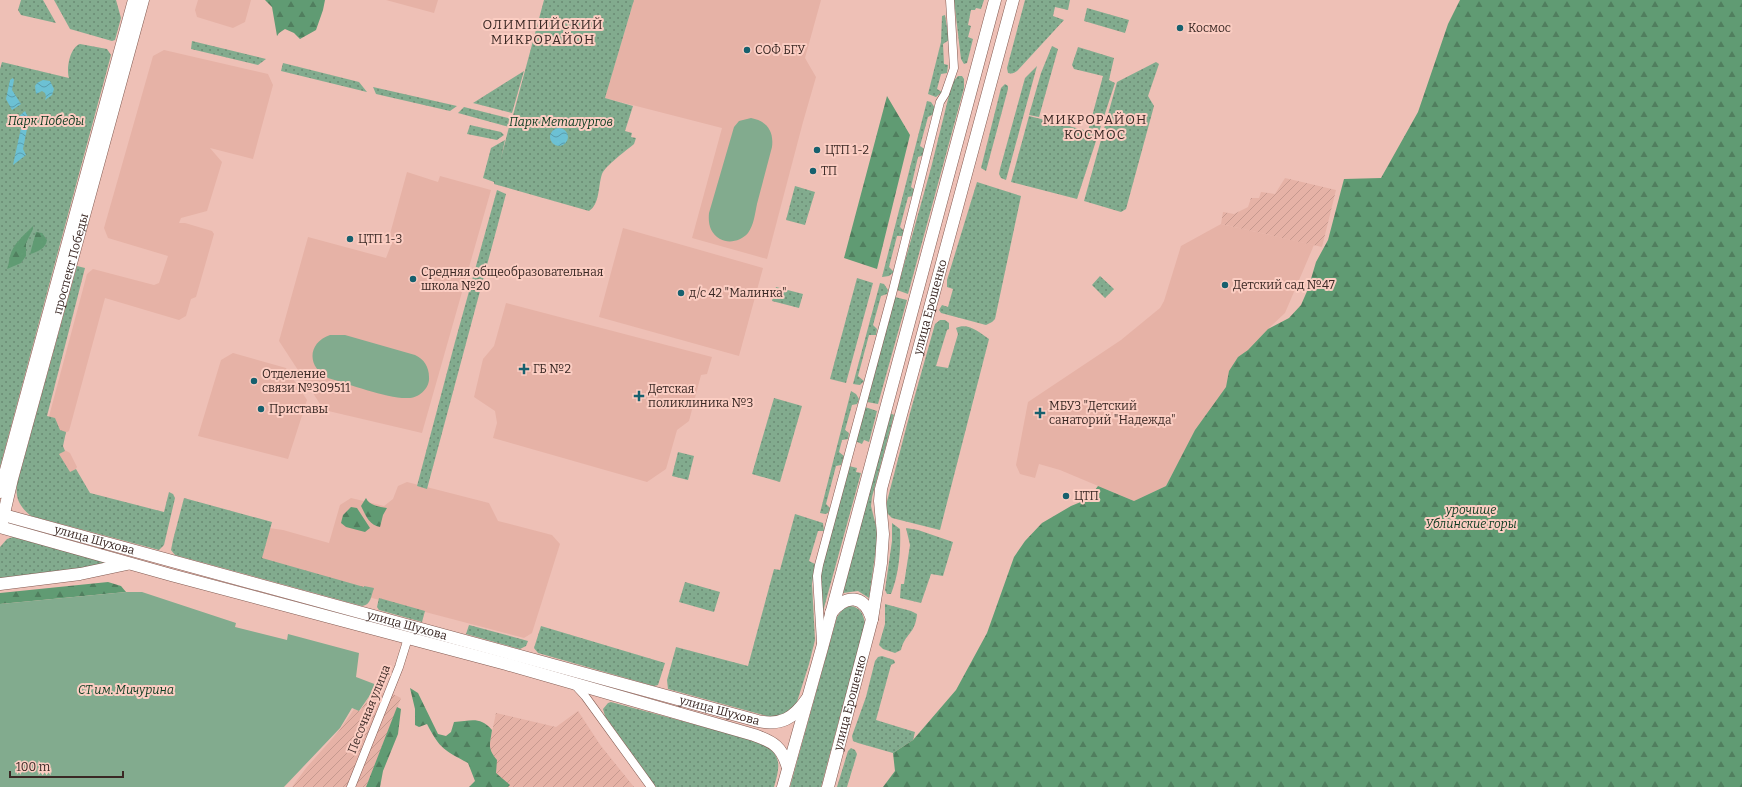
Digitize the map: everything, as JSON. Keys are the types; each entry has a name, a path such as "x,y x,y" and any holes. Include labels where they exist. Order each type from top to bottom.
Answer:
{"main road":[{"name":"проспект Победы","path":"0,492 134,0"},
{"name":"проспект Победы","path":"0,527 2,514 144,0"},
{"name":"улица Ерошенко","path":"783,787 822,648 994,0"},
{"name":"улица Ерошенко","path":"828,787 872,619 881,563 883,534 880,501 881,489 1013,0"},
{"name":"улица Шухова","path":"2,514 134,560 160,572 675,711 695,719 766,739 778,746 784,756 788,768"},
{"name":"улица Шухова","path":"0,527 134,560 164,560 766,722 776,723 787,719 800,709 807,699"},
{"path":"0,584 80,574 134,560"},
{"path":"160,572 164,560"},
{"path":"831,613 844,600 853,598 866,605 872,619"},
{"path":"366,627 370,615"},
{"path":"408,638 411,626"}],"street":[{"name":"улица Ерошенко","path":"822,648 817,576 819,565 892,294 940,102 954,68 950,0"},
{"name":"Песочная улица","path":"351,787 399,667 408,638"},
{"path":"575,684 648,786"}],"shaded area":[{"path":"198,0 251,0 245,22 233,28 197,17 195,10"},
{"path":"386,0 438,0 434,13"},
{"path":"634,0 821,0 805,58 816,77 767,259 692,238 722,128 605,98"},
{"path":"164,50 268,74 273,85 253,159 210,148 222,162 207,211 181,218 179,223 185,223 212,231 214,234 196,297 191,299 186,316 179,320 105,298 69,431 59,436 48,420 87,274 93,269 154,285 159,283 168,256 108,238 104,228 153,56"},
{"path":"407,172 438,182 440,176 491,190 422,433 324,410 279,341 308,237 386,258 393,240 390,234"},
{"path":"1285,178 1336,190 1322,247 1221,224 1223,212 1234,214 1248,207 1251,198 1259,198 1261,192 1275,194"},
{"path":"1221,224 1314,245 1285,313 1268,329 1262,354 1195,431 1166,486 1134,501 1060,470 1039,464 1035,478 1020,474 1016,465 1028,402 1121,340 1160,308 1164,301 1181,246"},
{"name":"д/с 42 \"Малинка\"","path":"623,228 763,268 739,356 599,317"},
{"path":"506,303 712,357 707,374 701,375 689,421 677,430 666,469 647,482 493,438 497,423 495,411 474,397 483,359 494,346"},
{"path":"233,353 286,368 307,400 288,459 198,436 221,360"},
{"path":"61,448 70,453 77,467 70,478 55,450"},
{"path":"407,482 489,503 498,521 552,535 560,544 532,633 524,638 254,567 262,527 283,530 329,543 340,505 351,498 384,506 393,499 398,486"},
{"path":"372,693 393,694 401,698 366,787 292,787 306,768 339,731 354,709 360,711"},
{"path":"578,711 601,746 634,787 477,787 483,774 496,713 556,727"}],"green space":[{"path":"21,0 43,0 56,23 21,15 18,10"},
{"path":"54,0 116,0 121,18 115,40 112,41 70,29"},
{"path":"265,0 325,0 316,30 300,39 294,33 285,29 277,36 272,7"},
{"name":"Парк Металургов","path":"544,0 634,0 605,98 633,106 625,131 632,133 631,137 636,138 634,144 602,174 597,199 593,208 589,211 494,184 494,182 483,178 491,148 505,140 501,158 509,127 458,113 464,107 512,119"},
{"path":"954,0 984,0 981,9 976,8 975,10 971,10 968,25 971,26 968,37 973,39 967,63 964,64 961,59"},
{"path":"1025,0 1070,0 1068,10 1055,7 1053,16 1064,20 1016,72 1008,73 1007,68"},
{"name":"урочище Ублинские горы","path":"1460,0 1742,0 1742,787 883,787 895,771 893,753 913,740 956,690 987,633 1014,557 1025,541 1042,523 1071,506 1088,499 1098,486 1134,501 1166,486 1195,430 1226,387 1229,371 1238,357 1248,350 1268,329 1289,318 1301,305 1308,289 1316,262 1328,240 1344,179 1381,178 1418,112 1448,24"},
{"path":"1087,8 1129,20 1125,33 1084,21"},
{"path":"945,15 949,40 943,44 944,64 948,65 947,73 941,74 937,89 942,92 936,97 928,94 941,42 942,16"},
{"path":"192,41 266,59 258,65 191,49"},
{"name":"Парк Победы","path":"80,44 107,49 111,55 0,467 0,69 2,62 69,78 68,69 71,54"},
{"path":"1052,46 1058,49 1039,117 1029,115 1041,73"},
{"path":"1078,47 1114,58 1109,80 1115,83 1077,199 1011,182 1029,116 1088,131 1103,76 1074,69 1072,65"},
{"path":"1156,62 1159,64 1148,96 1154,106 1126,209 1121,212 1084,201 1117,82"},
{"path":"283,63 359,82 367,92 281,71"},
{"path":"1037,66 1006,180 1001,178 999,174 1000,169 1025,78"},
{"path":"524,71 512,113 473,103"},
{"path":"958,76 962,76 964,79 964,88 908,294 897,290 931,168 952,83"},
{"path":"1005,84 1008,86 1008,89 986,171 981,168 1001,88"},
{"path":"373,87 457,106 450,111 376,94"},
{"path":"887,96 910,135 877,269 844,258"},
{"path":"927,101 931,102 935,108 934,114 928,117 920,146 926,150 924,155 918,157 911,187 915,190 913,196 908,197 900,227 904,231 903,236 897,236 889,267 894,272 889,276 882,277"},
{"path":"751,118 757,119 768,128 772,136 772,147 750,230 745,236 738,240 724,241 717,237 712,231 709,224 709,213 734,127 739,121"},
{"path":"470,125 501,132 504,135 497,140 467,134"},
{"path":"977,182 1021,196 995,319 986,325 941,313 939,310 942,305 948,307 953,289 947,287 947,280"},
{"path":"795,186 815,192 805,225 786,220"},
{"path":"497,190 506,194 427,489 417,486"},
{"path":"33,226 26,243 26,256 21,263 7,269 11,252 19,240"},
{"path":"36,232 42,233 47,240 41,249 30,254"},
{"path":"77,266 85,268 47,416 55,418 60,430 66,432 63,446 65,451 59,454 70,472 76,469 90,493 164,512 169,492 173,494 175,498 164,545 159,550 31,516 19,502 17,484"},
{"path":"1100,276 1114,289 1105,298 1092,285"},
{"path":"857,278 873,283 846,383 830,379"},
{"path":"880,283 884,284 888,290 887,294 881,296 873,325 877,329 876,335 869,335 858,376 864,381 860,385 853,384"},
{"path":"776,287 803,294 799,308 772,301"},
{"path":"895,297 907,300 878,404 867,402"},
{"path":"940,320 945,320 949,323 949,329 947,330 936,366 948,368 958,334 956,328 965,326 969,327 978,331 989,339 940,530 892,518 885,509 935,324"},
{"path":"330,335 345,335 415,355 423,361 427,367 429,373 428,385 423,392 412,398 400,398 379,394 328,378 316,368 312,355 317,344 322,339"},
{"path":"851,391 856,394 859,399 857,404 852,405 845,430 849,433 848,439 842,440 839,452 844,456 841,465 836,466 826,504 830,508 828,513 820,513"},
{"path":"774,398 802,406 780,482 752,474"},
{"path":"865,407 877,411 869,442 864,440 862,444 855,441"},
{"path":"890,413 894,415 872,497 871,506 878,534 869,598 858,591 843,593"},
{"path":"678,452 694,456 688,480 672,476"},
{"path":"849,466 857,468 856,472 861,473 822,615 821,571"},
{"path":"184,498 272,522 262,558 364,587 374,588 369,602 362,606 175,555 171,550"},
{"path":"366,498 372,504 387,508 383,515 380,527 370,522 366,517 361,506"},
{"path":"351,507 357,508 370,528 365,532 346,527 341,523 343,515"},
{"path":"795,514 823,523 824,531 818,531 809,561 815,564 812,584 815,640 796,705 784,714 770,717 668,689 667,680 676,647 748,666 774,569 780,570"},
{"path":"892,523 900,529 900,554 894,586 891,594 887,594 885,590 892,541"},
{"path":"906,528 918,530 953,542 943,576 931,574 921,603 900,598 901,584 904,584 910,545"},
{"path":"13,537 107,563 80,570 0,579 0,547 7,539"},
{"path":"108,582 121,586 126,592 0,604 0,593"},
{"path":"685,582 720,592 714,612 679,602"},
{"name":"СТ им. Мичурина","path":"126,592 142,592 236,623 235,627 287,640 288,634 359,653 356,677 377,685 359,711 352,708 340,728 284,787 0,787 0,604"},
{"path":"379,598 425,611 422,622 379,610 377,607"},
{"path":"885,604 917,614 914,626 905,640 901,650 895,653 883,649 879,645 885,624"},
{"path":"850,606 859,609 865,623 821,787 790,787 837,617 843,609"},
{"path":"469,625 528,641 526,646 520,649 466,634"},
{"path":"541,626 665,663 658,685 654,686 538,653 534,648"},
{"path":"882,656 894,660 895,663 891,665 876,720 915,732 913,740 893,753 853,741 852,736 866,697 875,661 878,657"},
{"path":"410,688 418,693 438,734 446,736 451,732 454,722 475,720 488,726 492,730 490,749 497,760 496,773 510,785 508,787 469,787 475,781 468,763 443,748 427,724 419,727 415,725 415,709"},
{"path":"611,702 764,743 774,753 778,762 778,773 774,787 656,787 605,716 603,709 608,703"},
{"path":"397,707 401,709 398,734 383,771 380,787 366,787"},
{"path":"851,748 855,750 857,754 847,787 837,787 848,751"}],"water":[{"path":"13,78 12,90 21,104 12,110 6,99 10,80"},
{"path":"43,80 50,81 54,89 52,95 45,100 45,93 42,91 36,94 35,86"},
{"path":"25,111 29,119 23,149 26,155 13,165 21,128 21,123 17,118"},
{"path":"559,128 565,131 568,137 565,143 559,146 553,143 550,137 553,131"}],"place":[{"name":"Космос","path":"1180,28"},
{"name":"СОФ БГУ","path":"747,50"},
{"name":"ЦТП 1-2","path":"817,150"},
{"name":"ТП","path":"813,171"},
{"name":"ЦТП 1-3","path":"350,239"},
{"name":"Средняя общеобразовательная школа №20","path":"413,279"},
{"name":"Детский сад №47","path":"1225,285"},
{"name":"д/с 42 \"Малинка\"","path":"681,293"},
{"name":"ГБ №2","path":"524,369"},
{"name":"Отделение связи №309511","path":"254,381"},
{"name":"Детская поликлиника №3","path":"639,396"},
{"name":"Приставы","path":"261,409"},
{"name":"МБУЗ \"Детский санаторий \"Надежда\"","path":"1040,413"},
{"name":"ЦТП","path":"1066,496"}],"district":[{"name":"ОЛИМПИЙСКИЙ МИКРОРАЙОН","path":"543,32"},
{"name":"МИКРОРАЙОН КОСМОС","path":"1095,126"}]}
